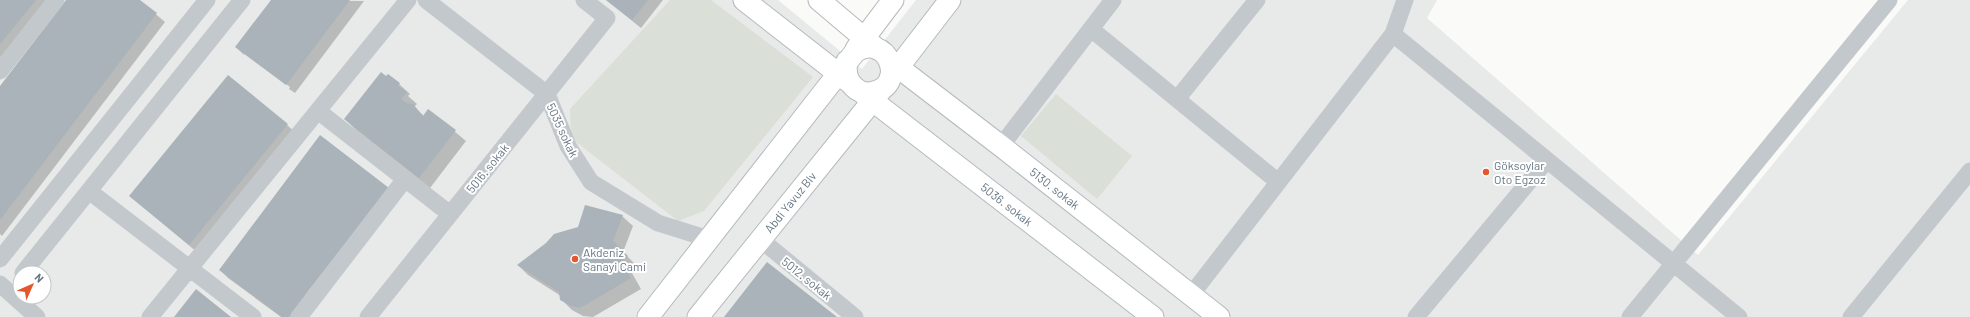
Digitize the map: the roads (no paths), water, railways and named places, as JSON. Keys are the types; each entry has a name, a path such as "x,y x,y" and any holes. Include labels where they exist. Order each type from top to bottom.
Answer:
{"main road":[{"name":"5036. sokak","path":"744,0 869,70 1153,317"},
{"name":"5130. sokak","path":"819,0 869,70 1002,146 1219,317"},
{"path":"869,70 893,0"},
{"path":"648,317 709,239 869,70 950,0"},
{"name":"Abdi Yavuz Blv","path":"698,317 760,239 869,70"}],"street":[{"path":"0,71 56,0"},
{"path":"0,259 207,0"},
{"path":"29,265 242,0"},
{"path":"150,317 408,0"},
{"name":"5035 sokak","path":"426,0 547,94 568,146 591,182 658,223 709,239"},
{"name":"5016. sokak","path":"368,317 607,18 584,0"},
{"path":"1002,146 1113,0"},
{"path":"1176,99 1257,0"},
{"path":"1191,295 1277,181 1393,34 1405,0"},
{"path":"1630,317 1889,0"},
{"path":"1091,29 1277,181"},
{"path":"1393,34 1739,317"},
{"path":"318,111 450,214"},
{"path":"1416,317 1547,160"},
{"path":"1851,317 1970,171"},
{"path":"299,317 405,179"},
{"path":"89,191 253,317"},
{"name":"5012. sokak","path":"760,239 855,317"},
{"path":"12,284 3,292 37,317"}],"place":[{"name":"Göksoylar Oto Egzoz","path":"1486,172"},
{"name":"Akdeniz Sanayi Cami","path":"575,259"}]}
